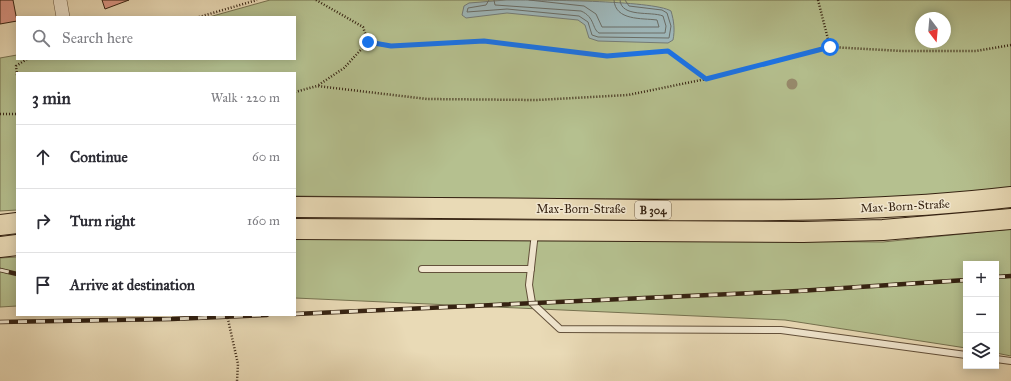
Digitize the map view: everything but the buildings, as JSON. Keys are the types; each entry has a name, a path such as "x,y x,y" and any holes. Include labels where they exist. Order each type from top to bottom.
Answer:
{"main road":[{"name":"Max-Born-Straße","path":"296,207 724,210 880,208 961,203 1011,197"},
{"name":"Max-Born-Straße","path":"296,229 536,229 803,232 883,230 1011,219"},
{"path":"0,225 16,224"},
{"path":"0,246 16,245"}],"street":[{"path":"60,0 63,16"}],"lane":[{"path":"536,229 529,285 532,303 560,329 781,330 963,355"},
{"path":"422,269 531,269"},
{"path":"999,359 1011,361"}],"path":[{"path":"202,16 256,0"},
{"path":"316,0 363,27 368,42"},
{"path":"818,0 830,47"},
{"path":"368,42 391,46 484,41 607,56 668,51 706,79"},
{"path":"296,92 317,86 344,68 368,42"},
{"path":"317,86 427,98 537,100 628,95 706,79 830,47 976,51 1011,45"},
{"path":"17,72 16,66 26,60"},
{"path":"0,114 16,114"},
{"path":"227,316 238,364 238,381"}],"green space":[{"path":"270,0 1011,0 1011,188 936,195 823,199 554,199 296,196 296,72 16,72 16,210 0,211 0,58 16,55 16,60 296,60 296,16 213,16"},
{"path":"1011,229 1011,356 999,354 999,261 963,261 963,348 785,320 296,298 296,239 883,242"},
{"path":"16,257 16,306 0,307 0,258"}],"water":[{"path":"506,0 593,1 660,7 671,11 674,26 673,40 668,43 598,41 589,38 585,25 578,20 507,13 466,18 462,15 464,6 469,3"}],"railway":[{"path":"0,270 16,274"},
{"path":"999,277 1011,276"},
{"path":"296,314 798,291 963,280"},
{"path":"0,322 172,319 243,316"}],"route":[{"path":"368,42 391,46 484,41 607,56 668,51 706,79 830,47"}]}
